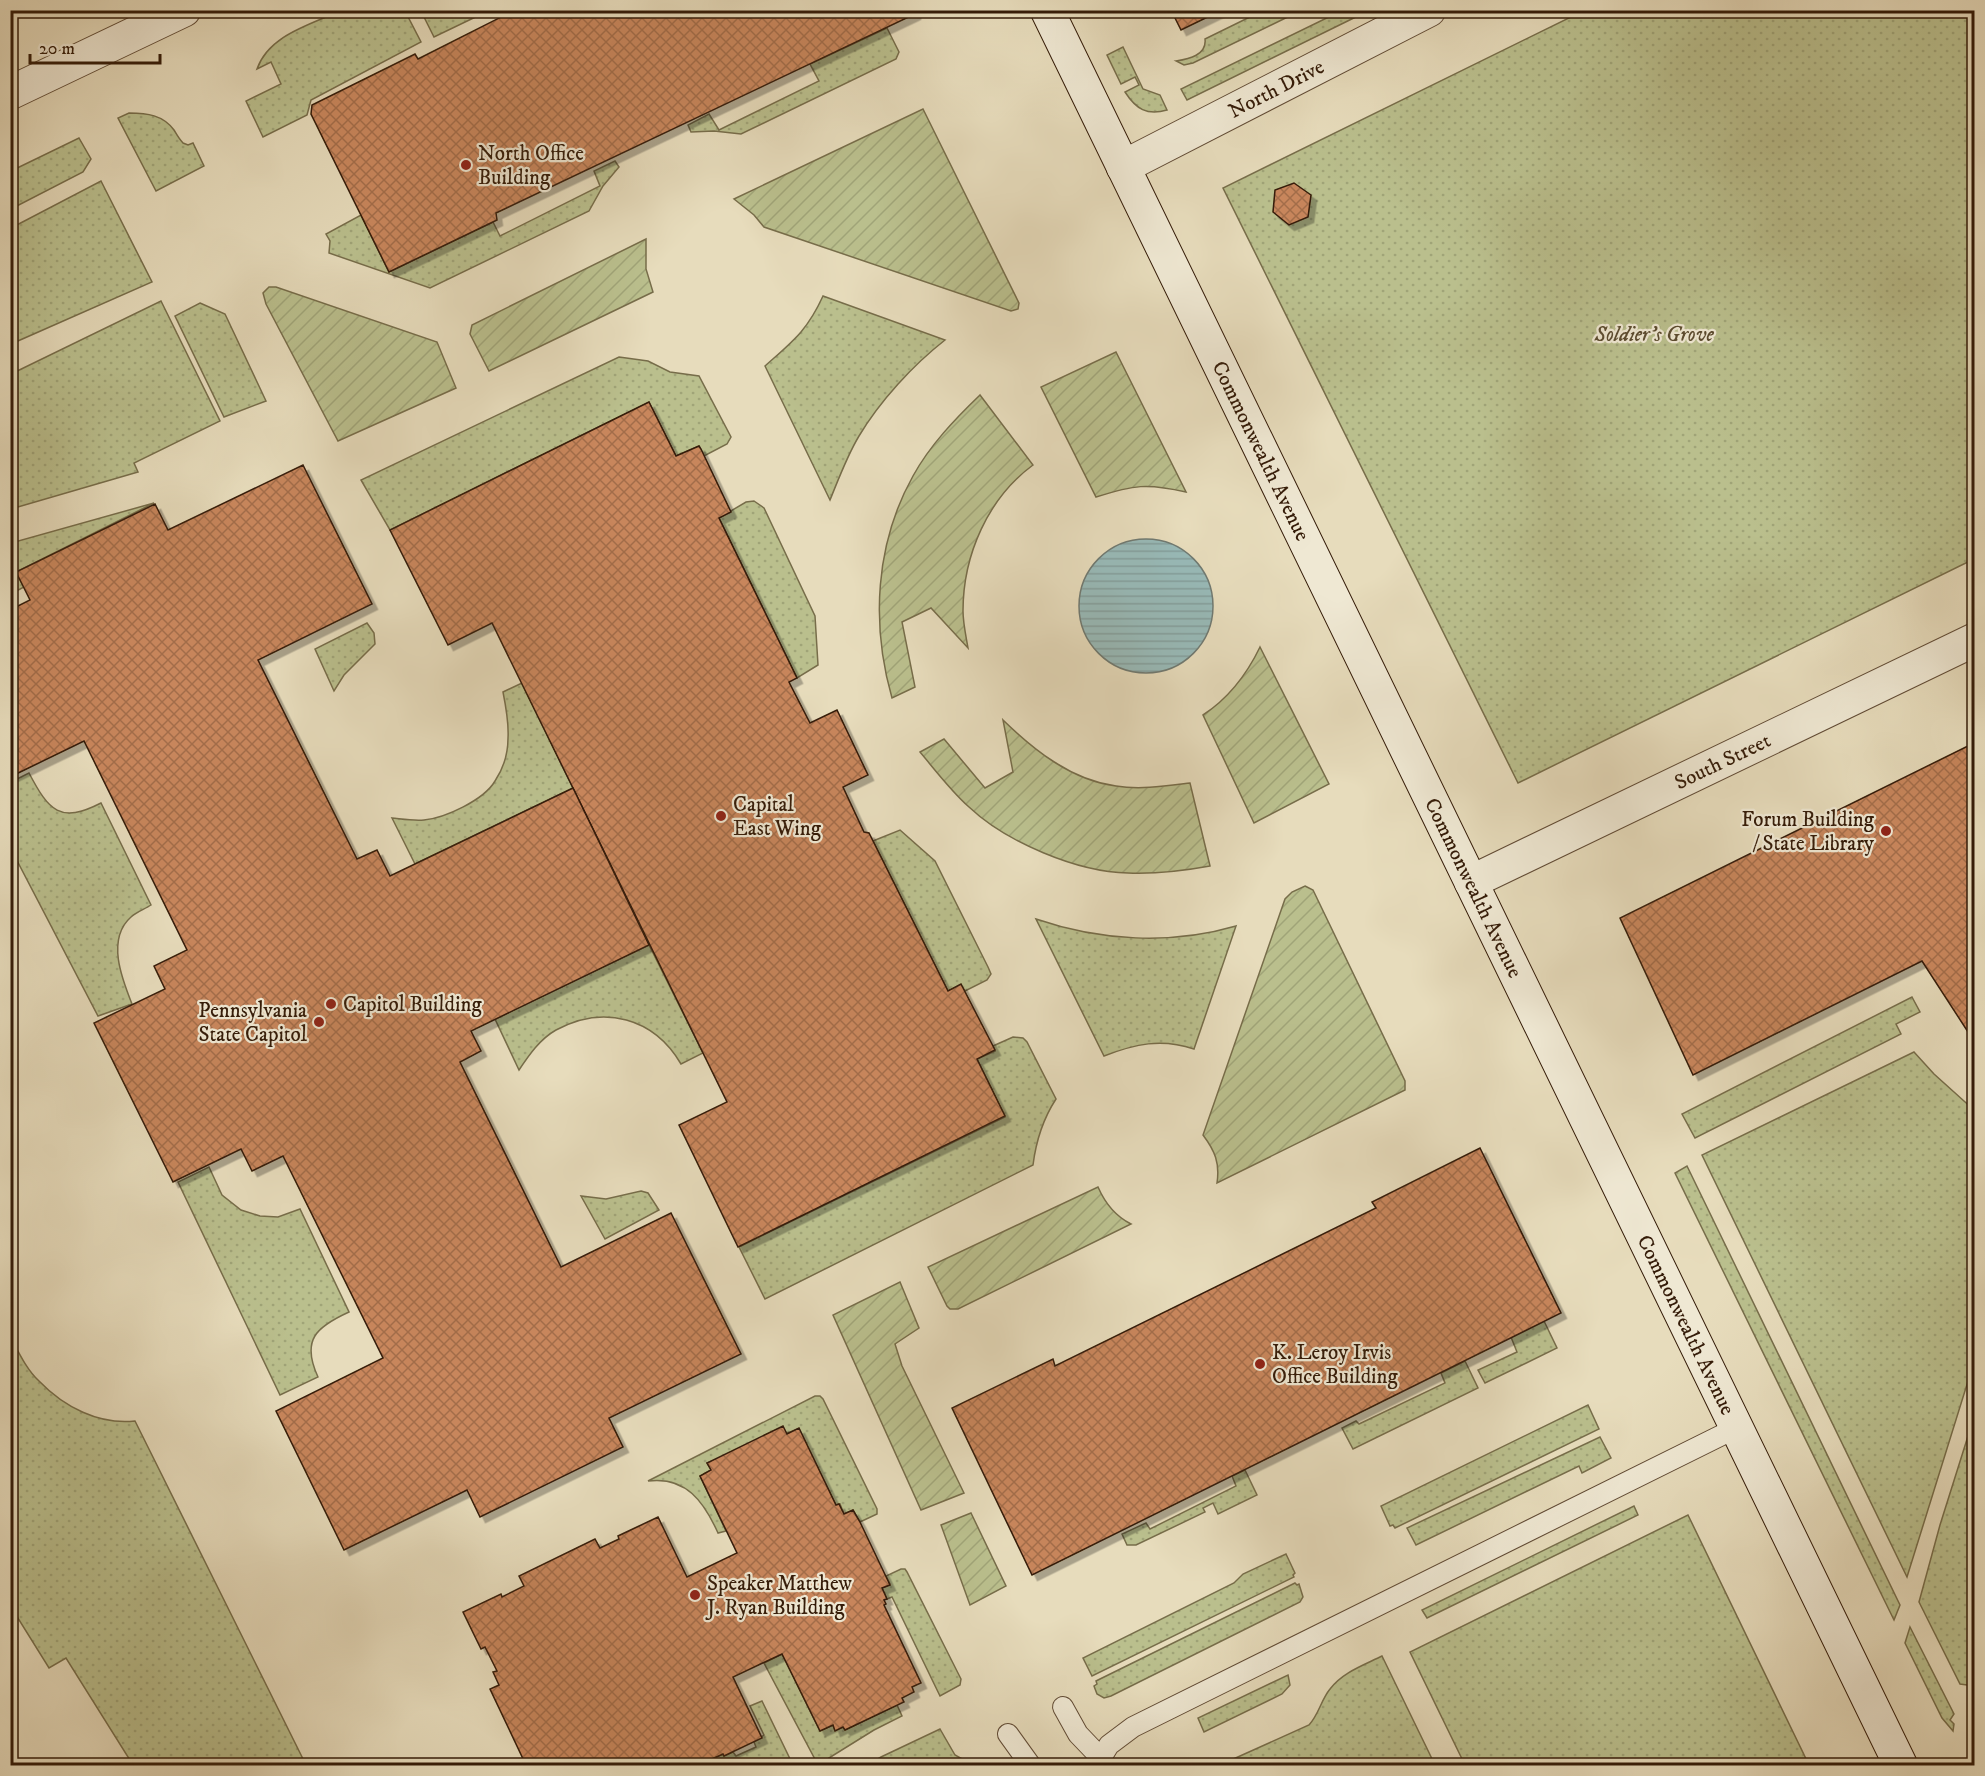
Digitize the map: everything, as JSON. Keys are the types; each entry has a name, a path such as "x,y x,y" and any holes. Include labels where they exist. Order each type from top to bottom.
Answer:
{"street":[{"path":"10,93 184,10"},
{"name":"Commonwealth Avenue","path":"1047,10 1901,1766"},
{"name":"North Drive","path":"1123,167 1429,10"},
{"name":"South Street","path":"1471,882 1974,640"}],"lane":[{"path":"1064,1707 1078,1734 1098,1761 1109,1745 1133,1727 1736,1428"},
{"path":"1008,1734 1031,1766"}],"green space":[{"path":"1264,10 1300,11 1193,63 1184,65 1176,61 1196,55 1203,49 1205,39"},
{"path":"340,11 405,11 421,42 311,100 307,115 263,137 246,101 281,84 271,62 257,69 263,57 281,39 292,32"},
{"path":"421,11 488,11 434,37"},
{"path":"1341,11 1368,11 1187,100 1181,89"},
{"name":"Soldier's Grove","path":"1583,11 1974,11 1974,559 1518,783 1223,188"},
{"path":"887,28 899,52 896,59 741,134 714,131 691,132 688,125 709,114 719,130 819,81 810,64"},
{"path":"1123,47 1143,89 1160,95 1167,110 1154,112 1143,110 1133,103 1125,92 1139,85 1135,77 1121,84 1107,55"},
{"path":"923,109 1019,303 1018,309 1011,311 764,227 754,215 734,199"},
{"path":"129,113 148,114 165,121 183,143 188,145 193,143 204,166 156,191 118,118"},
{"path":"79,138 91,159 83,172 11,209 11,171"},
{"path":"615,161 619,167 603,186 589,211 430,288 329,253 330,241 326,234 361,215 389,272 493,222 500,236 600,186 594,171"},
{"path":"101,181 152,282 11,344 11,228"},
{"path":"646,239 646,269 653,292 489,371 470,334 472,325"},
{"path":"269,287 276,287 437,342 456,388 338,441 266,304 263,293"},
{"path":"823,296 945,340 909,372 867,423 843,467 830,500 765,366 805,327"},
{"path":"161,301 220,421 134,463 138,472 11,509 11,374"},
{"path":"200,303 225,314 266,401 224,417 175,316"},
{"path":"1116,352 1186,492 1150,486 1121,490 1096,497 1041,387"},
{"path":"619,357 648,361 670,372 699,376 731,437 727,444 704,456 699,446 676,456 649,402 390,530 361,480"},
{"path":"980,395 1033,465 1003,494 981,529 973,549 964,590 963,611 968,648 931,608 902,622 915,687 892,698 885,670 879,613 884,557 891,529 900,502 927,454 943,433"},
{"path":"754,501 764,508 815,616 818,665 797,678 719,518 746,502"},
{"path":"154,503 16,572 24,587 11,594 11,543"},
{"path":"367,623 374,633 375,644 344,675 334,691 315,649"},
{"path":"1260,647 1329,784 1254,823 1203,715 1236,686"},
{"path":"522,683 573,788 415,864 392,818 433,819 463,807 490,788 500,771 507,749 508,720 503,692"},
{"path":"1003,720 1054,762 1099,783 1134,788 1190,783 1210,866 1169,872 1138,873 1087,867 1043,853 984,820 956,794 920,752 944,739 985,788 1013,772"},
{"path":"29,773 43,797 57,810 75,813 101,803 151,905 131,917 123,926 119,936 118,959 132,1004 98,1016 11,849 11,782"},
{"path":"900,830 935,861 991,974 987,980 965,991 961,985 948,991 873,841"},
{"path":"1305,886 1313,890 1405,1081 1405,1090 1217,1183 1216,1158 1203,1135 1285,899 1292,892"},
{"path":"1036,919 1085,932 1136,938 1186,936 1236,926 1194,1049 1159,1043 1126,1048 1104,1056"},
{"path":"649,945 703,1053 681,1064 670,1048 642,1026 610,1017 592,1018 574,1022 550,1034 535,1048 519,1070 495,1019"},
{"path":"1912,997 1920,1012 1896,1024 1901,1034 1695,1138 1682,1114"},
{"path":"1013,1037 1023,1038 1027,1042 1056,1099 1041,1130 1033,1165 765,1299 739,1247 1005,1117 977,1059 995,1051 993,1046"},
{"path":"1914,1052 1934,1074 1974,1110 1974,1362 1907,1577 1702,1155"},
{"path":"1687,1166 1900,1605 1894,1620 1675,1173"},
{"path":"209,1167 222,1195 241,1210 260,1216 278,1217 300,1209 349,1312 328,1323 315,1336 311,1353 318,1377 280,1395 178,1182"},
{"path":"1098,1187 1111,1208 1131,1224 958,1309 950,1309 947,1306 928,1267"},
{"path":"641,1191 648,1193 659,1210 605,1239 581,1196 606,1199"},
{"path":"900,1282 919,1328 895,1344 902,1366 964,1493 921,1510 833,1315"},
{"path":"1544,1321 1557,1348 1485,1383 1478,1370 1517,1352 1511,1337"},
{"path":"11,1338 31,1372 59,1399 95,1417 135,1421 306,1765 133,1765 66,1658 49,1668 11,1607"},
{"path":"1465,1361 1478,1388 1353,1449 1342,1428 1356,1421 1359,1424 1445,1383 1441,1373"},
{"path":"815,1396 823,1399 877,1509 877,1514 860,1522 853,1510 844,1514 840,1504 836,1505 798,1429 707,1463 711,1470 700,1476 726,1531 718,1533 700,1502 683,1487 673,1483 648,1481"},
{"path":"1588,1405 1599,1429 1395,1528 1393,1525 1390,1526 1381,1506"},
{"path":"1974,1417 1974,1686 1960,1684 1919,1602 1940,1525"},
{"path":"1600,1437 1611,1458 1582,1473 1579,1466 1416,1545 1407,1528"},
{"path":"1245,1470 1257,1495 1218,1514 1213,1503 1203,1508 1205,1512 1136,1545 1127,1545 1122,1534 1146,1523 1150,1529 1236,1486 1232,1476"},
{"path":"1634,1506 1638,1515 1427,1618 1422,1610"},
{"path":"971,1513 1006,1586 970,1605 941,1525"},
{"path":"1688,1515 1809,1765 1465,1765 1410,1652"},
{"path":"1286,1554 1295,1573 1294,1577 1092,1676 1083,1658 1234,1583 1243,1574"},
{"path":"901,1569 907,1572 961,1679 960,1685 940,1696 892,1597 887,1599 882,1588 890,1584 886,1576"},
{"path":"1295,1583 1299,1584 1303,1597 1300,1602 1111,1696 1104,1698 1097,1694 1094,1686 1097,1684 1096,1681"},
{"path":"1910,1627 1954,1714 1950,1720 1954,1724 1953,1731 1942,1718 1905,1643"},
{"path":"782,1654 820,1731 833,1725 835,1730 843,1727 845,1730 897,1705 902,1716 874,1730 821,1763 817,1763 764,1663"},
{"path":"1382,1656 1435,1765 1220,1765 1309,1725 1335,1683 1354,1670"},
{"path":"1288,1675 1290,1685 1282,1694 1204,1732 1198,1718"},
{"path":"762,1701 793,1765 704,1766 703,1763 723,1754 724,1756 733,1752 736,1756 756,1747 754,1742 764,1735 750,1706"},
{"path":"940,1729 955,1755 973,1765 868,1765 881,1757"}],"water":[{"path":"1146,539 1172,544 1193,559 1208,580 1213,606 1208,632 1193,653 1172,668 1146,673 1120,668 1099,653 1084,632 1079,606 1084,580 1099,559 1120,544"}],"building":[{"name":"North Office Building","path":"515,10 916,10 915,14 496,213 497,220 389,272 311,114 312,105 415,54 418,59"},
{"path":"1171,10 1222,10 1181,30"},
{"path":"1294,183 1311,195 1308,217 1289,225 1273,212 1275,190"},
{"name":"Capital East Wing","path":"649,402 676,456 699,446 701,449 731,512 719,518 797,678 789,682 810,723 837,710 868,775 843,787 864,832 869,833 948,991 961,984 995,1050 977,1059 1005,1116 738,1247 679,1125 727,1102 492,623 448,645 390,530"},
{"name":"Capitol Building","path":"303,465 372,604 258,660 357,859 377,850 390,876 573,788 649,945 471,1031 481,1051 460,1062 561,1267 671,1213 741,1354 609,1418 623,1447 480,1517 467,1490 344,1550 276,1411 383,1358 283,1156 252,1171 241,1149 173,1182 94,1023 165,989 154,966 187,950 84,741 10,777 10,610 30,600 16,572 155,504 168,530"},
{"name":"Forum Building / State Library","path":"1974,743 1974,1037 1968,1032 1922,961 1693,1075 1620,918"},
{"name":"K. Leroy Irvis Office Building","path":"1480,1148 1561,1313 1032,1575 952,1408 1053,1359 1055,1366 1376,1208 1372,1202"},
{"name":"Speaker Matthew J. Ryan Building","path":"783,1426 787,1434 799,1428 836,1505 839,1504 844,1514 853,1510 860,1522 890,1585 882,1588 887,1599 884,1600 886,1604 884,1605 921,1683 912,1687 914,1692 902,1698 904,1702 845,1730 843,1727 835,1731 833,1725 820,1731 782,1654 733,1677 762,1738 703,1763 704,1766 538,1766 535,1759 525,1763 490,1689 499,1685 493,1672 497,1671 485,1647 481,1649 463,1612 524,1586 519,1576 595,1539 600,1548 619,1539 618,1536 658,1517 687,1577 737,1553 700,1476 711,1470 707,1463"}],"place":[{"name":"North Office Building","path":"466,165"},
{"name":"Capital East Wing","path":"721,816"},
{"name":"Forum Building / State Library","path":"1886,831"},
{"name":"Capitol Building","path":"331,1004"},
{"name":"Pennsylvania State Capitol","path":"319,1022"},
{"name":"K. Leroy Irvis Office Building","path":"1260,1364"},
{"name":"Speaker Matthew J. Ryan Building","path":"695,1595"}]}
